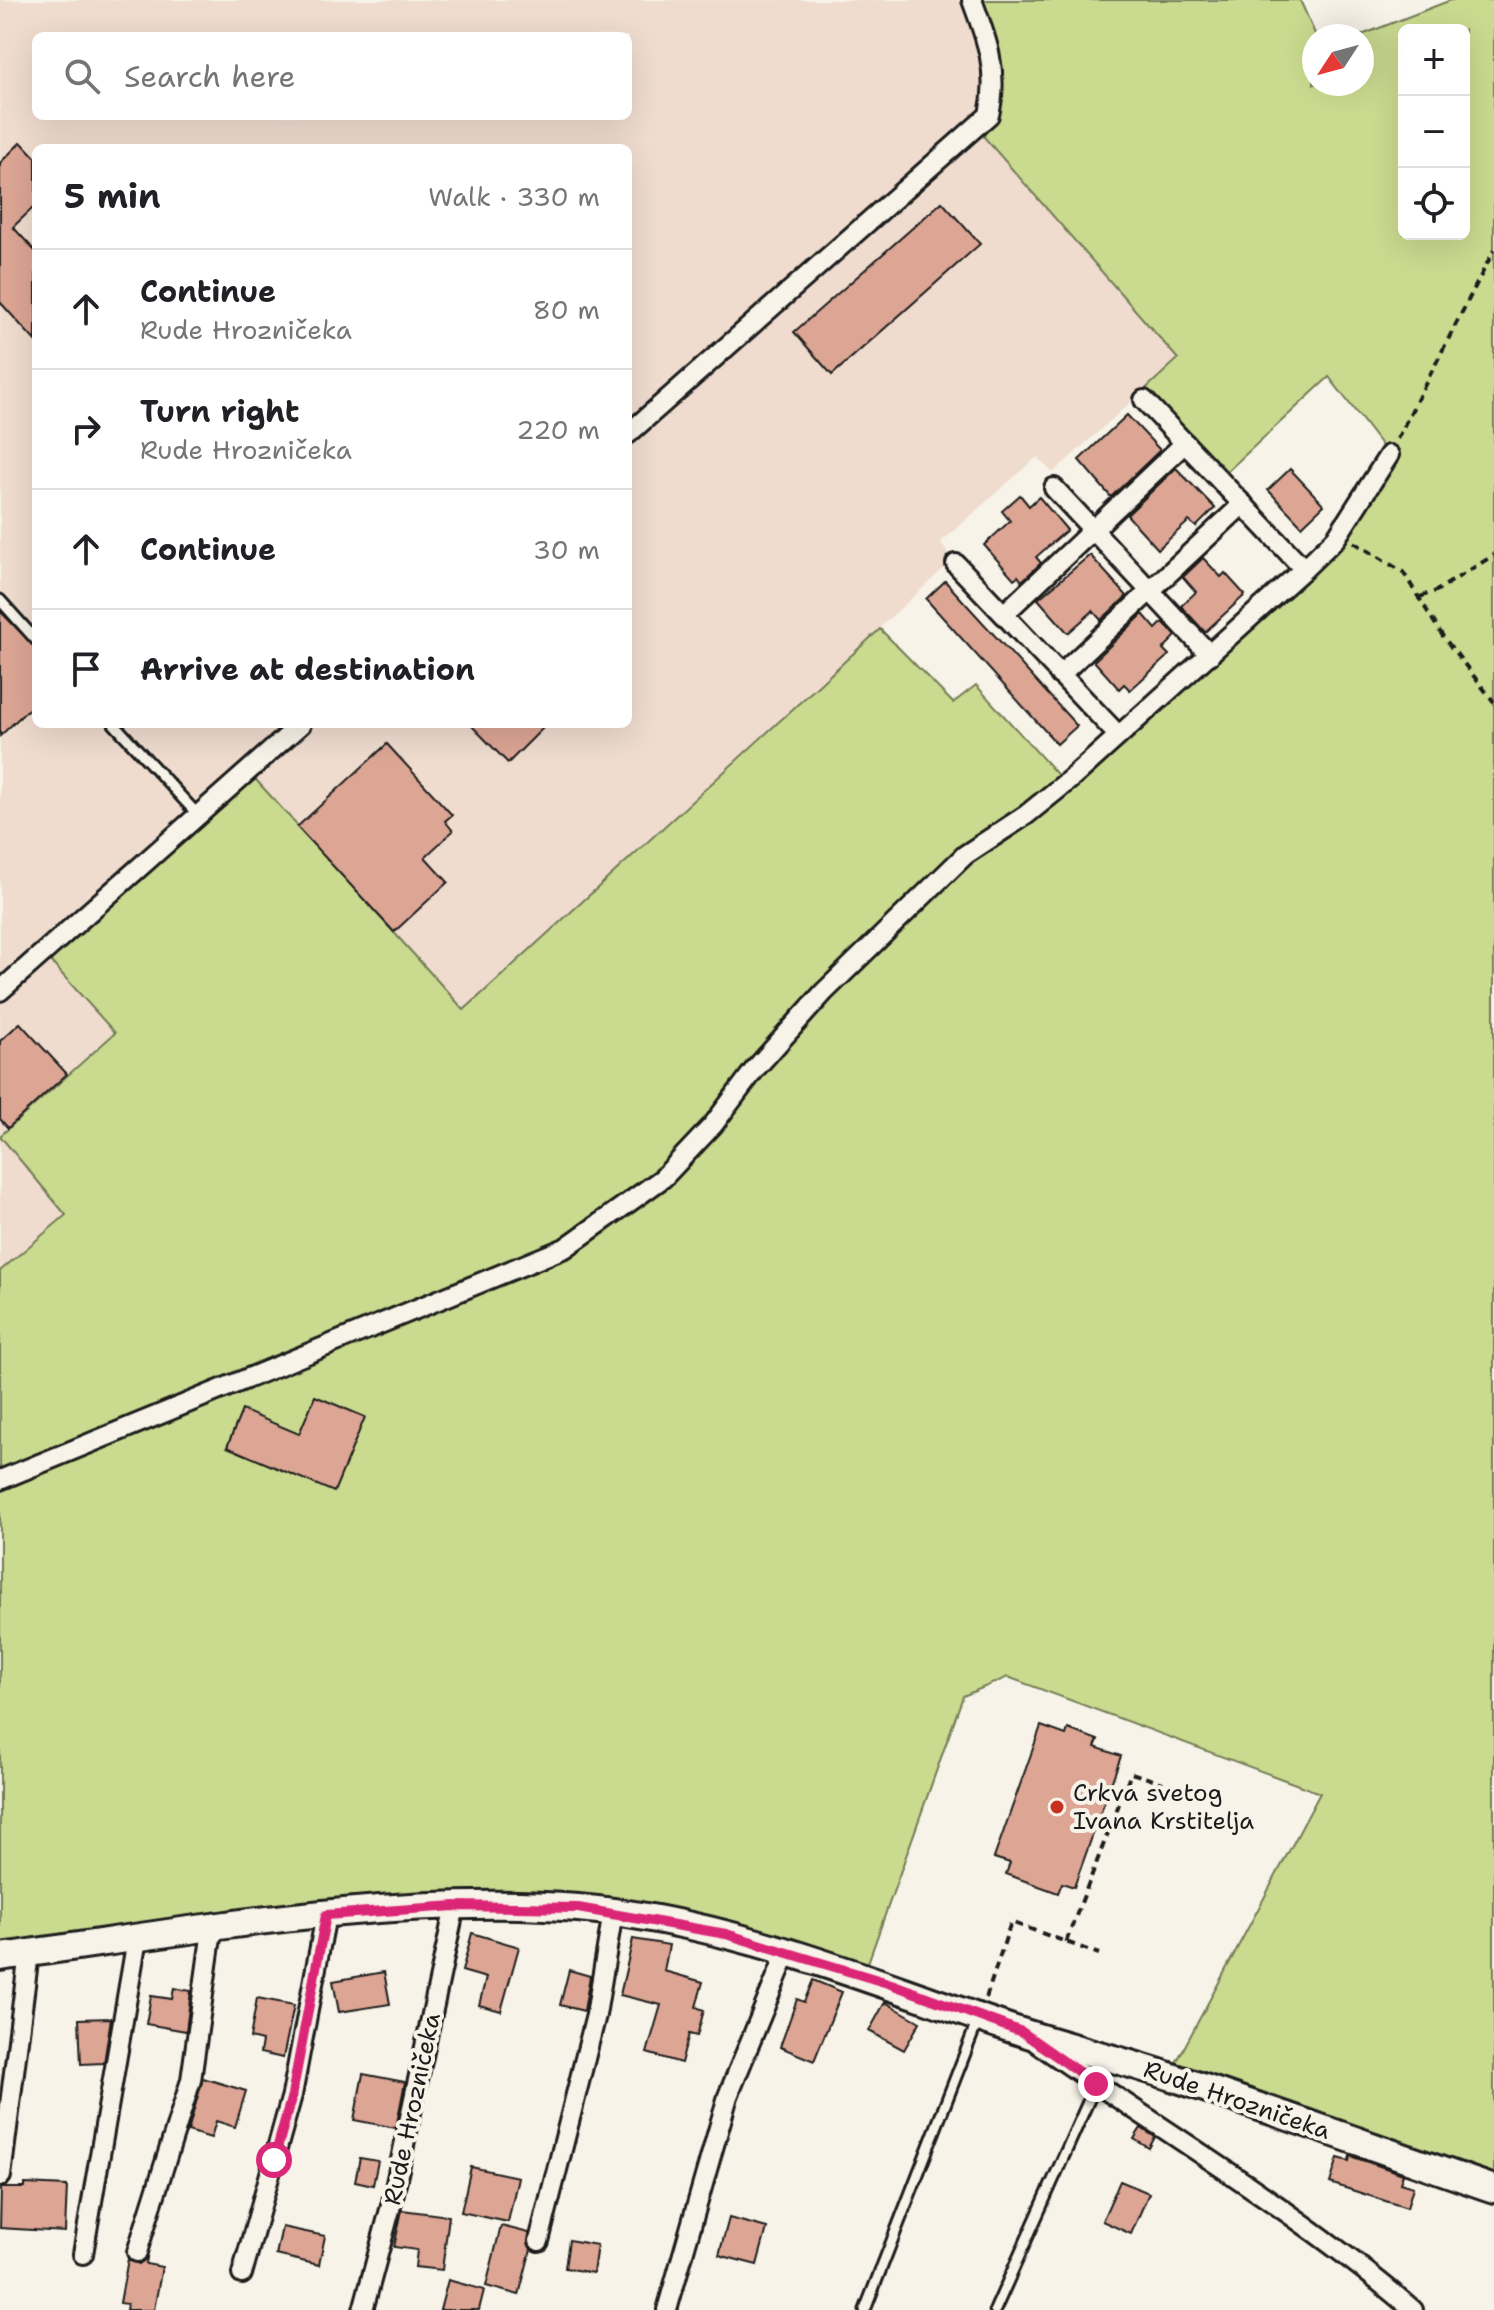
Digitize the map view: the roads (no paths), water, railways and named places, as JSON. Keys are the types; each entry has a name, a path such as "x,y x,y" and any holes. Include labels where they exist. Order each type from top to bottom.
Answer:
{"street":[{"path":"632,430 989,115 996,85 972,0"},
{"path":"1144,400 1304,569"},
{"path":"1004,614 1096,531 1185,443"},
{"path":"0,1480 565,1248 663,1178 835,982 965,855 1036,807 1210,655 1336,538 1389,455"},
{"path":"1054,488 1210,655"},
{"path":"1060,675 1243,504"},
{"path":"956,564 1117,734"},
{"path":"0,991 296,728"},
{"name":"Rude Hrozničeka","path":"363,2310 392,2202 455,1906"},
{"name":"Rude Hrozničeka","path":"0,1957 326,1915 455,1906 526,1906 613,1912 726,1934 787,1952 1022,2032 1169,2076 1494,2189"},
{"path":"539,2241 596,2015 613,1912"},
{"path":"242,2274 292,2095 326,1915"},
{"path":"137,2252 191,2080 212,1930"},
{"path":"83,2254 137,1939"},
{"path":"667,2310 728,2096 787,1952"},
{"path":"1,2176 29,1953"},
{"path":"1022,2032 1275,2206 1377,2279 1413,2310"}],"lane":[{"path":"0,600 32,636"},
{"path":"118,728 198,815"},
{"path":"865,2310 979,2016"},
{"path":"995,2310 1096,2084"}],"place":[{"name":"Crkva svetog Ivana Krstitelja","path":"1057,1807"}]}
